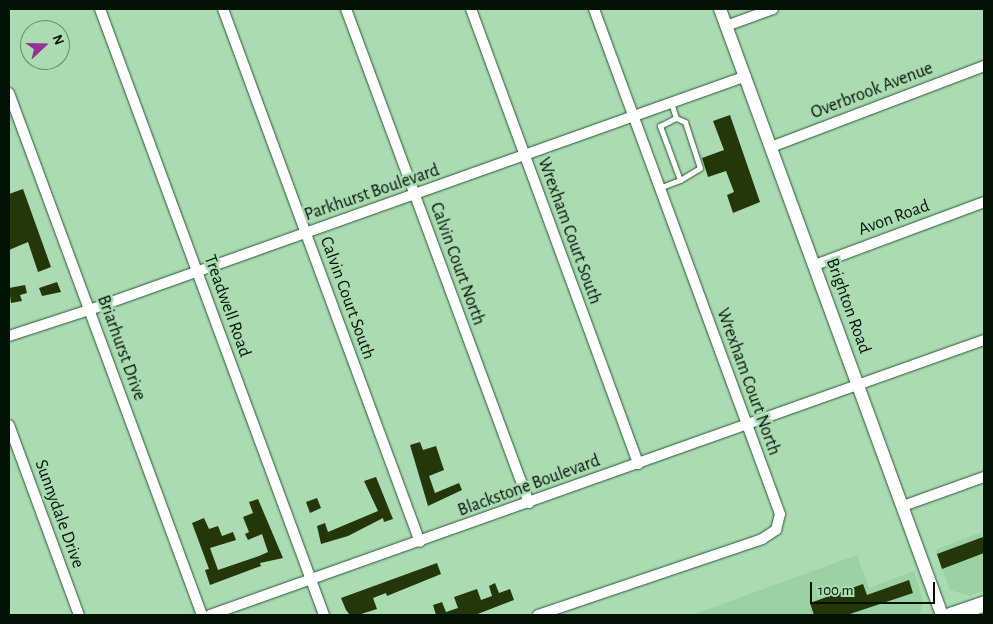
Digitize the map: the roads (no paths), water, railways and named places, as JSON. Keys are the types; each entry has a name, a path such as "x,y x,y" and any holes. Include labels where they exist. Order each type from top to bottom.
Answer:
{"main road":[{"path":"950,615 984,603"}],"street":[{"name":"Treadwell Road","path":"100,9 324,615"},
{"name":"Calvin Court South","path":"223,9 420,542"},
{"name":"Calvin Court North","path":"346,9 529,503"},
{"name":"Wrexham Court South","path":"470,9 638,464"},
{"name":"Wrexham Court North","path":"538,615 762,539 776,530 780,514 594,9"},
{"name":"Brighton Road","path":"720,9 942,615"},
{"path":"726,26 773,9"},
{"name":"Overbrook Avenue","path":"771,146 984,66"},
{"name":"Parkhurst Boulevard","path":"9,336 306,234 746,76"},
{"name":"Briarhurst Drive","path":"9,93 202,615"},
{"name":"Avon Road","path":"815,265 984,202"},
{"name":"Blackstone Boulevard","path":"210,615 420,542 984,340"},
{"name":"Sunnydale Drive","path":"9,425 79,615"},
{"path":"903,506 984,477"}],"lane":[{"path":"660,188 680,180 700,168 685,122 676,118 671,103"},
{"path":"676,118 660,126 680,180"}]}
